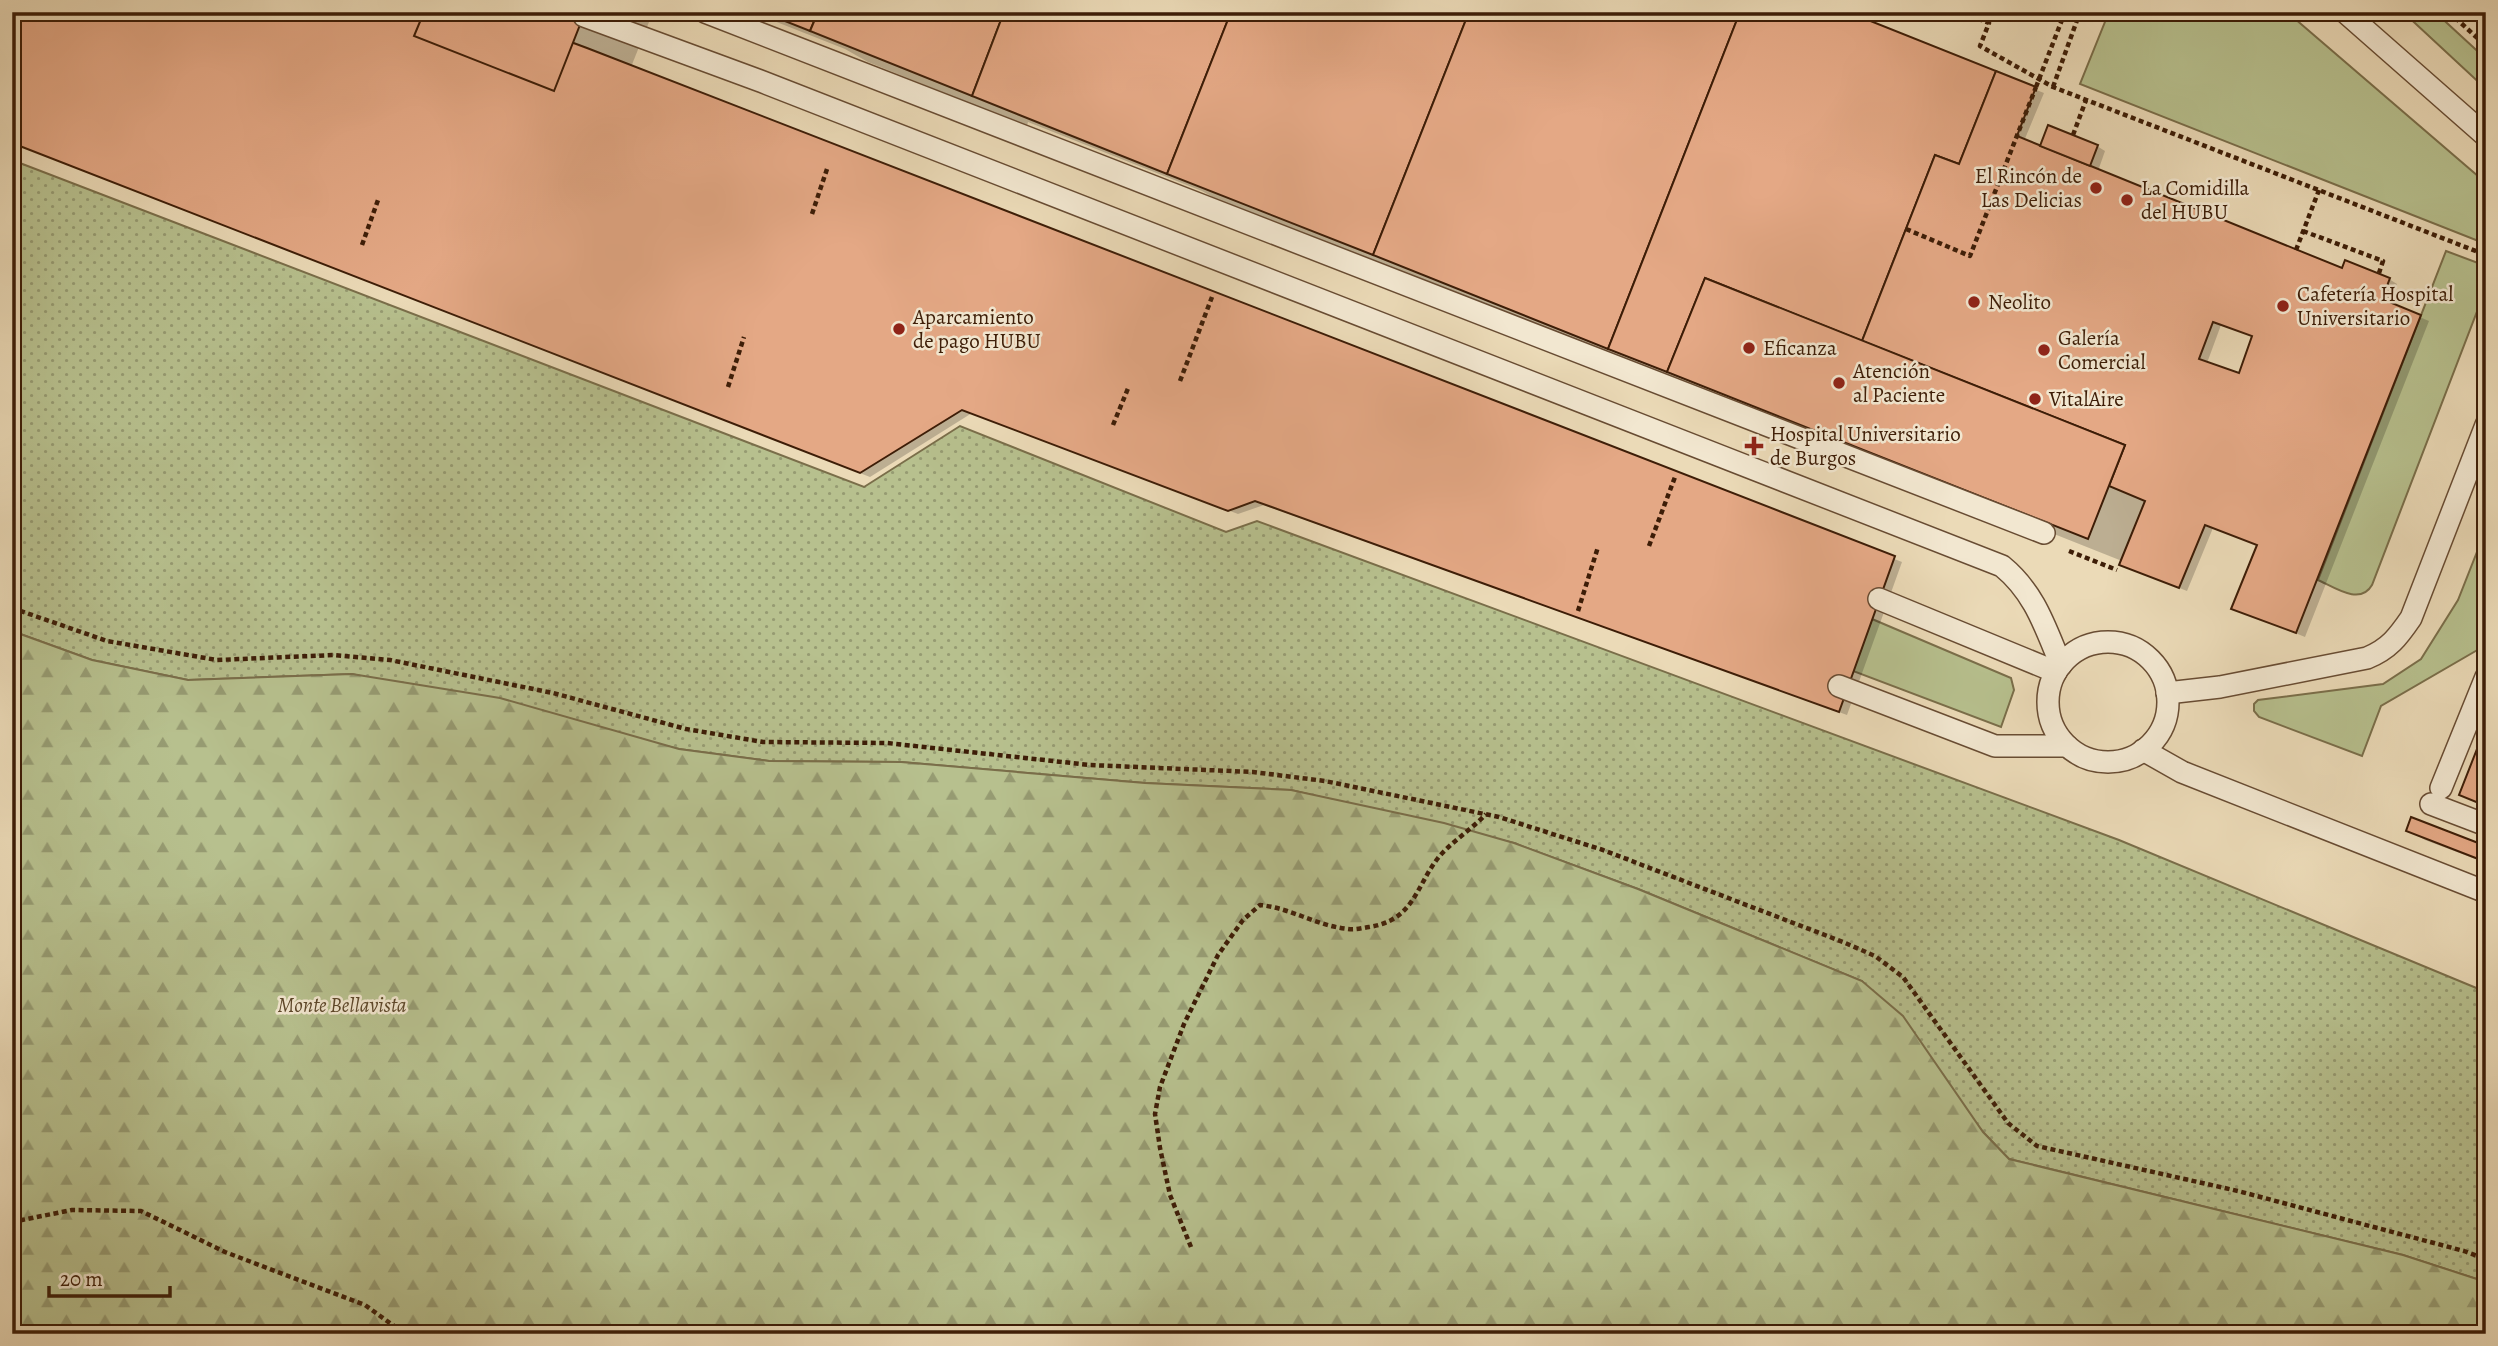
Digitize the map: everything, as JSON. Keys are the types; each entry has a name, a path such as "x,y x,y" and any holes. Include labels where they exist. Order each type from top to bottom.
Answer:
{"lane":[{"path":"705,12 2044,533"},
{"path":"2345,12 2486,136"},
{"path":"584,16 763,82 2003,566 2019,580 2034,602 2058,668"},
{"path":"2167,693 2220,687 2382,652 2395,641 2411,618 2486,425"},
{"path":"1879,599 2058,668"},
{"path":"2106,641 2123,643 2139,650 2152,661 2162,676 2167,693 2163,725 2155,739 2129,758 2104,761 2081,755 2067,746 2057,733 2048,703 2049,687 2058,668 2073,652 2106,641"},
{"path":"2486,677 2436,796 2486,825"},
{"path":"1839,686 1995,746 2067,746"},
{"path":"2143,750 2182,772 2486,892"}],"path":[{"path":"1962,12 1989,23 1980,46 2053,87 2486,255"},
{"path":"1906,229 1970,256 2065,12"},
{"path":"2053,87 2080,12"},
{"path":"2449,12 2486,46"},
{"path":"2073,135 2087,100"},
{"path":"812,214 827,169"},
{"path":"2296,250 2319,190"},
{"path":"362,244 378,200"},
{"path":"2303,232 2383,261 2379,273"},
{"path":"1180,381 1212,297"},
{"path":"728,387 744,337"},
{"path":"1113,425 1129,386"},
{"path":"1649,546 1675,477"},
{"path":"1578,611 1598,547"},
{"path":"2066,549 2117,570"},
{"path":"12,608 121,644 217,660 334,655 390,660 553,693 686,729 763,742 887,743 1090,765 1254,772 1325,781 1486,814 1603,850 1875,956 1903,977 2008,1123 2037,1146 2238,1191 2486,1259"},
{"path":"1191,1247 1170,1195 1155,1114 1160,1087 1184,1024 1218,955 1243,920 1260,905 1276,906 1314,922 1350,930 1379,925 1399,917 1412,904 1439,857 1486,814"},
{"path":"12,1217 22,1220 72,1210 141,1212 225,1252 365,1305 405,1334"}],"green space":[{"path":"2109,12 2287,12 2486,183 2486,244 2080,84"},
{"path":"2403,12 2435,12 2486,59 2486,89"},
{"path":"12,160 864,487 960,426 1226,532 1257,521 2119,840 2486,992 2486,1282 2403,1255 2009,1159 1983,1132 1862,981 1638,889 1514,843 1291,790 1145,783 901,762 769,761 679,749 352,674 188,680 92,660 12,631"},
{"path":"2446,251 2486,266 2486,288 2372,585 2361,594 2347,593 2318,580"},
{"path":"2486,529 2486,645 2381,706 2362,756 2259,717 2254,711 2254,704 2258,700 2383,684 2421,659 2458,600"},
{"path":"1872,619 2011,678 2014,690 2001,727 1853,671"},
{"name":"Monte Bellavista","path":"12,631 92,660 188,680 352,674 500,698 679,749 769,761 901,762 1145,783 1291,790 1444,823 1514,843 1638,889 1862,981 1903,1016 1983,1132 2009,1159 2403,1255 2486,1282 2486,1334 12,1334"}],"building":[{"name":"Aparcamiento de pago HUBU","path":"12,12 490,12 1895,556 1839,712 1255,501 1228,511 962,410 860,473 12,143"},
{"path":"424,12 585,12 554,91 414,36"},
{"path":"762,12 818,12 810,31"},
{"path":"818,12 1004,12 972,96 810,31"},
{"path":"1004,12 1231,12 1167,174 972,96"},
{"path":"1231,12 1469,12 1373,255 1167,174"},
{"path":"1469,12 1740,12 1608,349 1373,255"},
{"path":"1740,12 1848,12 1996,71 1959,164 1935,155 1862,341 1705,278 1667,372 1608,349"},
{"name":"Galería Comercial","path":"1996,71 2036,87 2017,136 2342,268 2345,260 2390,278 2382,299 2421,315 2296,633 2231,609 2257,545 2205,525 2179,588 2119,565 2145,501 2109,486 2125,445 1862,341 1935,155 1959,164","holes":["2213,322 2252,336 2239,373 2199,359"]},
{"path":"2048,125 2098,145 2090,166 2040,146"},
{"path":"1705,278 2125,445 2088,539 1667,372"},
{"path":"2486,726 2486,806 2459,795"},
{"path":"2411,817 2486,846 2486,862 2406,831"}],"place":[{"name":"El Rincón de Las Delicias","path":"2096,188"},
{"name":"La Comidilla del HUBU","path":"2127,200"},
{"name":"Neolito","path":"1974,302"},
{"name":"Cafetería Hospital Universitario","path":"2283,306"},
{"name":"Aparcamiento de pago HUBU","path":"899,329"},
{"name":"Eficanza","path":"1749,348"},
{"name":"Galería Comercial","path":"2044,350"},
{"name":"Atención al Paciente","path":"1839,383"},
{"name":"VitalAire","path":"2035,399"},
{"name":"Hospital Universitario de Burgos","path":"1754,446"}]}
